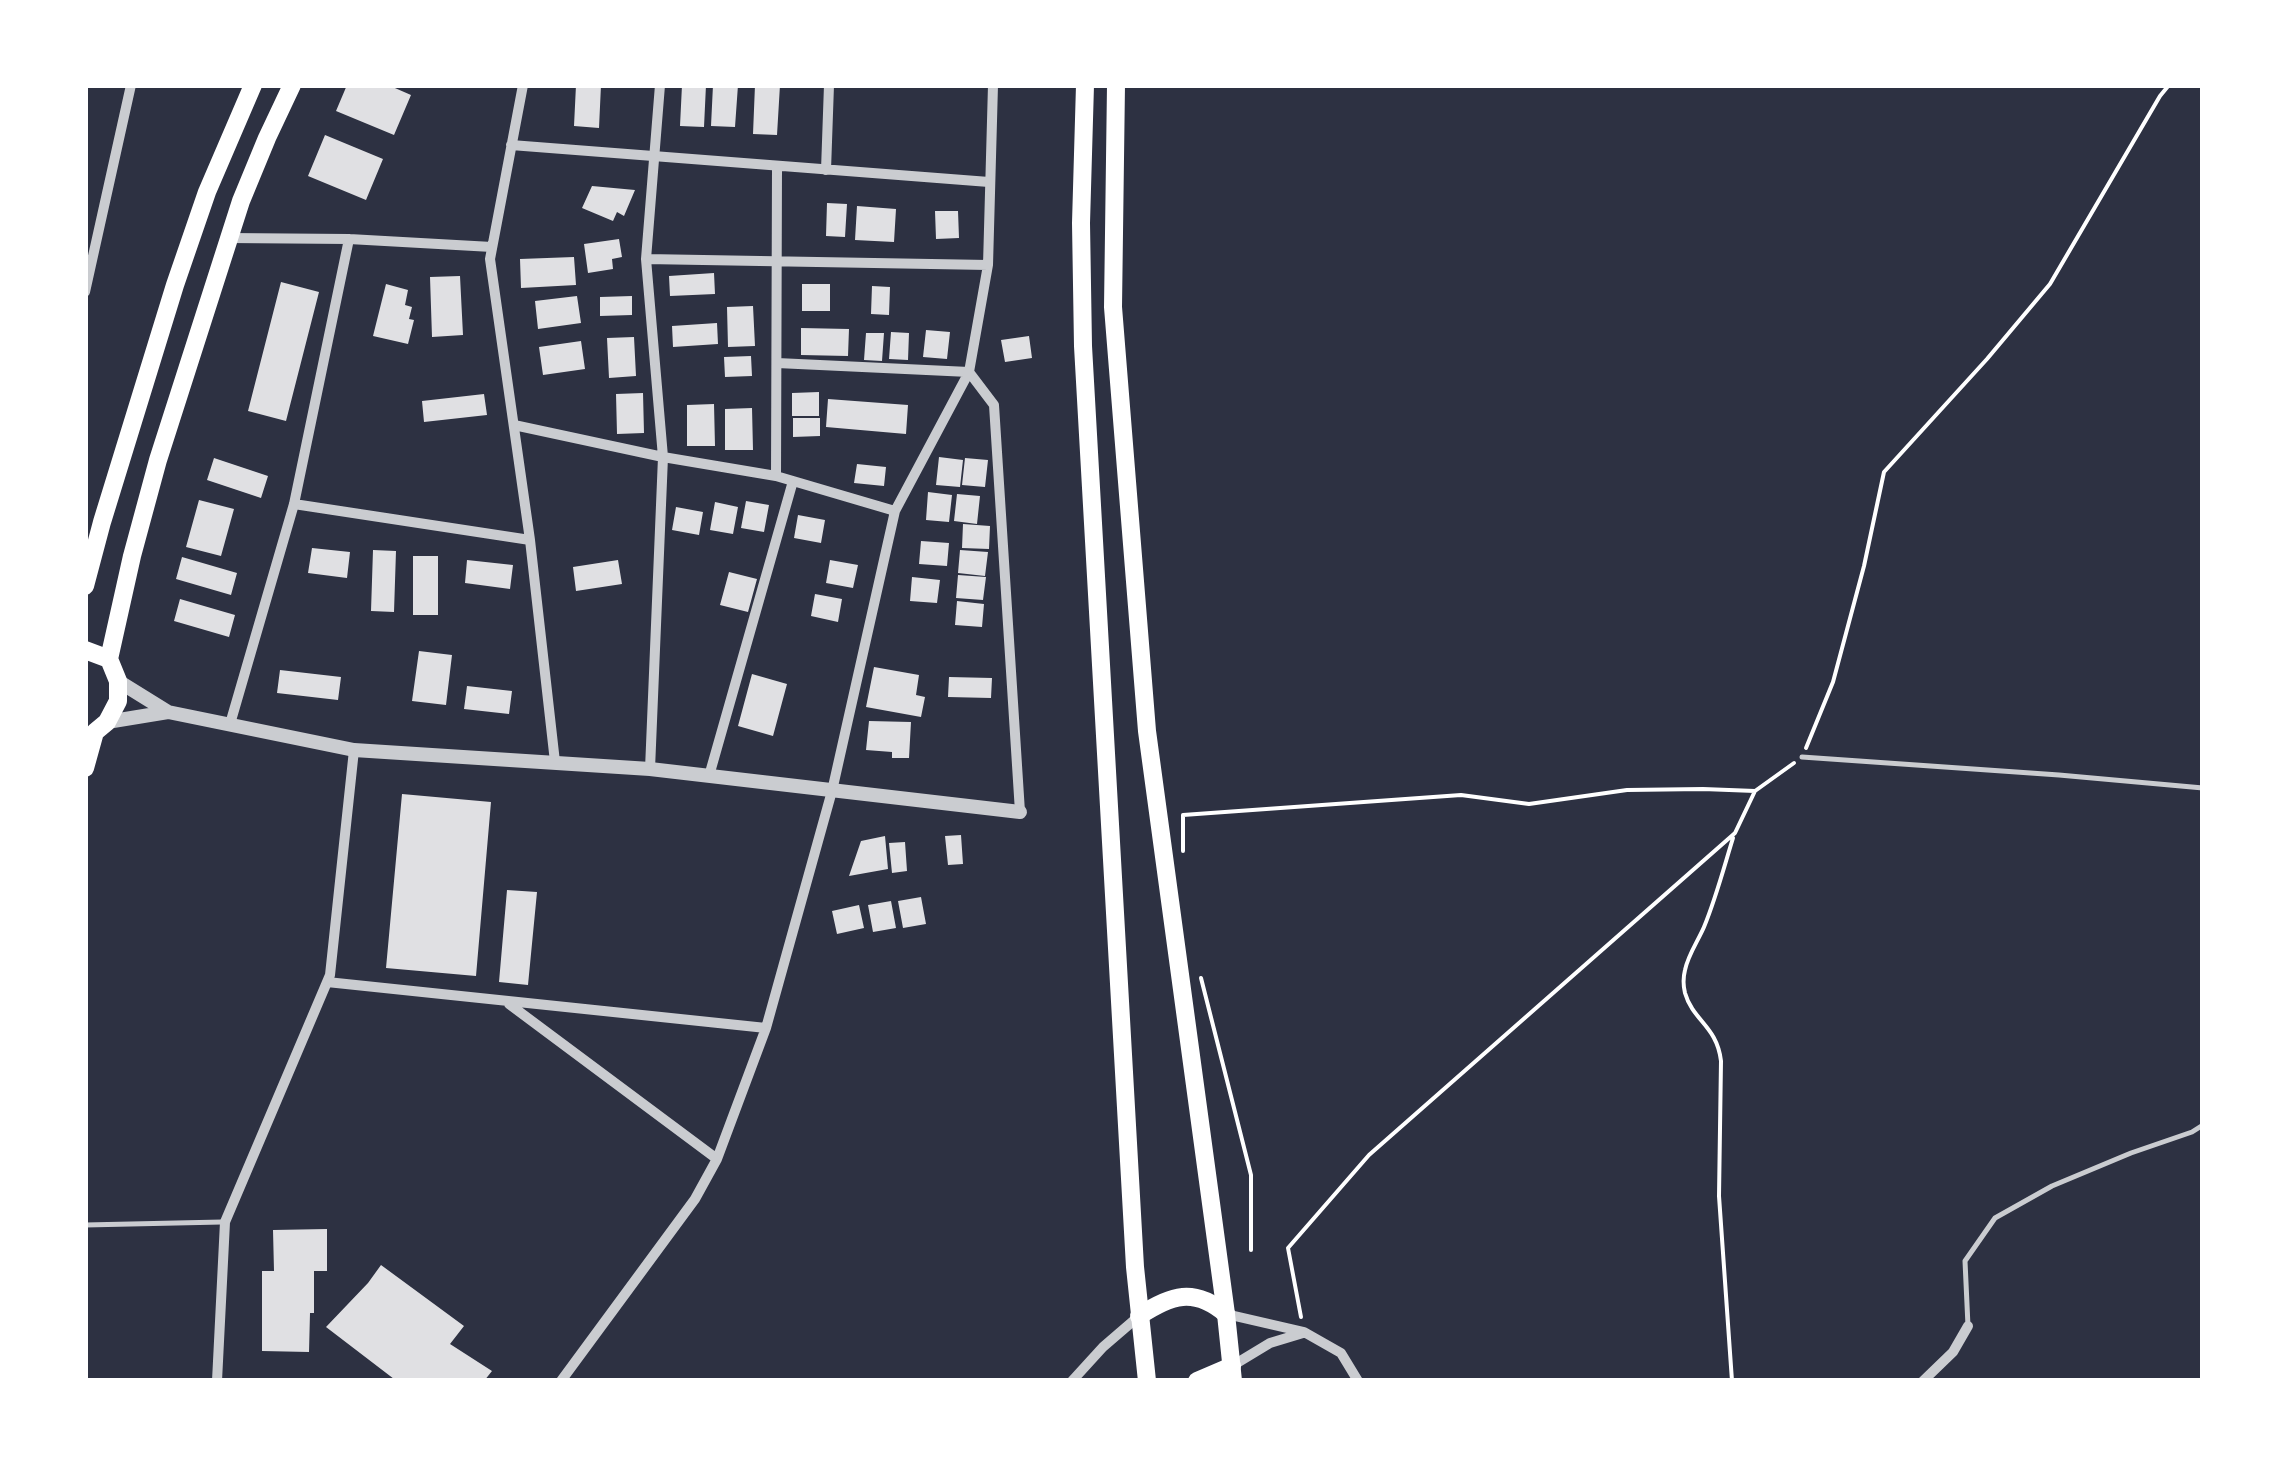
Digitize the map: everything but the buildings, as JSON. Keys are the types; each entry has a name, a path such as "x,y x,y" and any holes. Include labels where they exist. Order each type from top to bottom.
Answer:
{"main road":[{"path":"85,586 174,285 207,192 253,85"},
{"path":"85,768 96,730 118,701 118,681 109,659 158,460 228,238 292,85"},
{"path":"1084,85 1083,346 1139,1316 1147,1381"},
{"path":"1116,85 1112,307 1147,732 1232,1373 1196,1381"},
{"path":"85,650 109,659"},
{"path":"1139,1316 1161,1303 1185,1296 1209,1302 1226,1314"}],"street":[{"path":"85,292 131,85"},
{"path":"523,85 490,259 530,540 555,762"},
{"path":"650,769 663,457 646,259 660,85"},
{"path":"826,170 829,85"},
{"path":"561,1381 696,1199 717,1159 766,1028 832,791 895,512 969,372 988,265 993,85"},
{"path":"511,145 988,182"},
{"path":"776,476 777,166"},
{"path":"228,238 349,239 492,247"},
{"path":"230,724 294,504 349,239"},
{"path":"646,259 988,265"},
{"path":"118,681 168,712 354,750 650,769 1020,812 994,404 969,372 777,363"},
{"path":"514,424 663,457 776,476 895,512"},
{"path":"709,776 793,481"},
{"path":"294,504 530,540"},
{"path":"96,730 168,712"},
{"path":"217,1381 225,1222 330,975 354,750"},
{"path":"327,982 766,1028"},
{"path":"507,1002 717,1159"},
{"path":"1226,1314 1304,1332 1342,1353 1358,1381"},
{"path":"1072,1381 1139,1316"},
{"path":"1923,1381 1953,1352 1968,1326"},
{"path":"1232,1373 1270,1343 1304,1332"}],"lane":[{"path":"1802,757 2203,788"},
{"path":"1968,1326 1964,1261 1996,1218 2052,1186 2203,1125"},
{"path":"85,1225 225,1222"}],"path":[{"path":"1732,1381 1719,1196 1720,1054 1711,1031 1690,1004 1683,978 1685,966 1755,791 1802,757 1833,682 1884,472 2050,284 2169,85"},
{"path":"1183,853 1183,815 1461,795 1529,804 1627,790 1755,791"},
{"path":"1304,1332 1288,1248 1369,1154 1735,833"},
{"path":"1198,968 1251,1175 1251,1250"}]}
